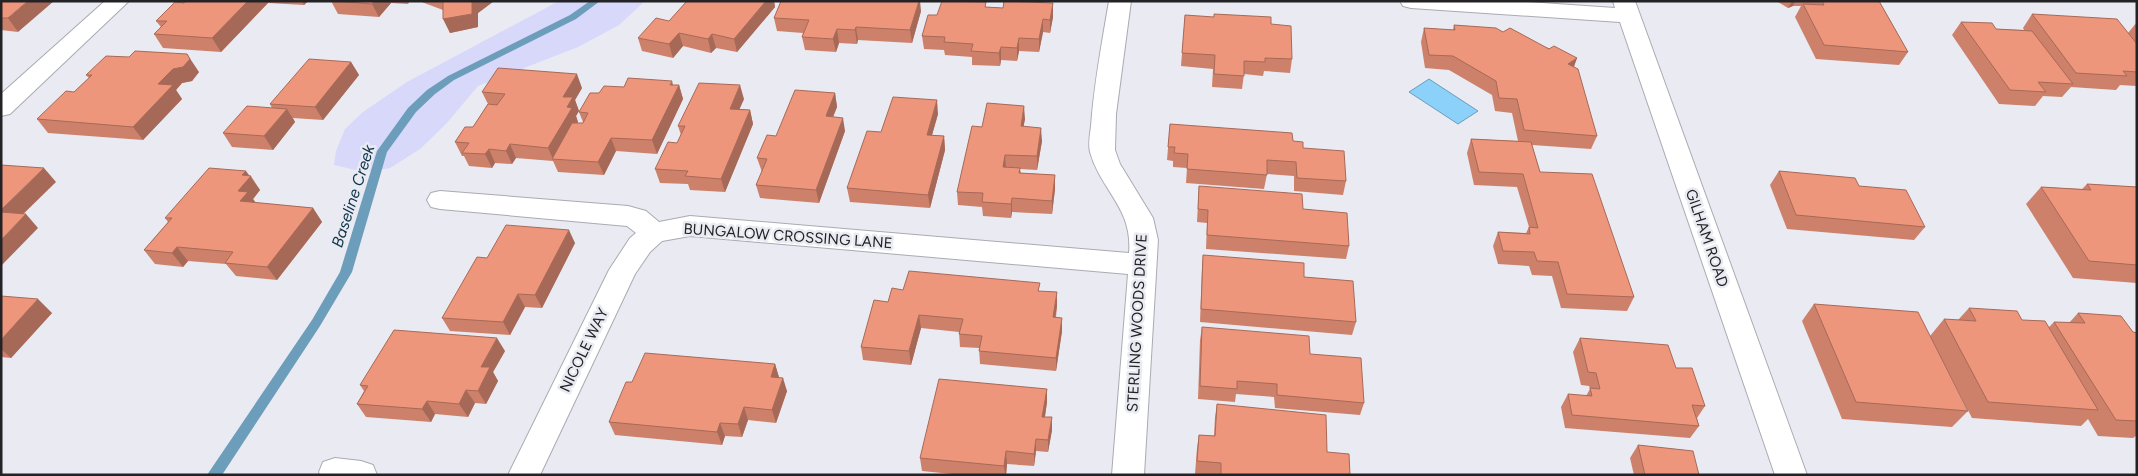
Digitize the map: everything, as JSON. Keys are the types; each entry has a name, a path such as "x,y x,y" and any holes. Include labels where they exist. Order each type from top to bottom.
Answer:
{"street":[{"path":"1,108 118,1"},
{"name":"STERLING WOODS DRIVE","path":"1120,1 1104,114 1102,150 1107,164 1143,229 1143,265 1128,475"},
{"path":"1411,1 1627,8"},
{"name":"GILHAM ROAD","path":"1627,8 1791,475"},
{"path":"440,200 628,216 636,218 654,233"},
{"name":"BUNGALOW CROSSING LANE","path":"654,233 690,226 1143,265"},
{"name":"NICOLE WAY","path":"524,475 623,270 640,245 654,233"}],"shaded area":[{"path":"559,1 645,1 619,25 578,47 478,86 446,124 420,149 390,168 365,172 334,165 336,151 345,129 363,112 407,82"},
{"path":"1429,79 1478,111 1458,124 1409,92"}],"building":[{"path":"1,1 28,1 8,18 1,18"},
{"path":"185,1 248,1 212,38 154,34 167,21 156,21 175,2 184,3"},
{"path":"334,1 374,1 372,4"},
{"path":"443,1 472,1 472,14 443,19"},
{"path":"687,1 766,1 734,39 712,34 708,39 679,33 669,44 638,38 656,18 669,21"},
{"path":"781,1 919,1 910,30 856,27 855,30 837,29 833,39 802,37 809,20 774,18"},
{"path":"942,1 986,2 985,7 1003,8 1004,1 1053,3 1050,20 1043,19 1039,39 1019,38 1017,48 1001,47 999,53 971,51 973,44 944,42 945,37 922,36 928,15 937,15"},
{"path":"1822,1 1879,1 1908,52 1824,45 1803,4 1824,5"},
{"path":"1214,14 1271,17 1271,24 1291,26 1292,59 1265,58 1265,62 1244,61 1244,76 1214,74 1215,55 1182,53 1185,15 1214,17"},
{"path":"2032,14 2117,19 2137,44 2137,72 2123,71 2127,76 2076,73"},
{"path":"1961,22 1992,23 1996,29 2032,31 2073,84 2038,82 2046,92 2010,90"},
{"path":"1454,25 1496,28 1503,32 1510,28 1549,49 1554,46 1577,58 1568,64 1578,69 1597,136 1524,130 1517,99 1499,98 1496,81 1453,56 1429,55 1424,28 1455,30"},
{"path":"135,51 187,54 190,59 183,67 173,69 158,84 173,85 133,127 37,119 66,91 74,92 92,75 86,75 106,56 129,57"},
{"path":"309,59 351,62 315,107 270,104"},
{"path":"498,68 577,74 563,97 573,97 567,107 572,108 548,148 510,144 506,151 489,149 485,154 462,153 469,143 455,142 465,127 473,127 488,104 497,105 505,94 482,92"},
{"path":"628,78 672,81 670,85 679,85 652,140 611,138 598,162 552,159 572,123 583,123 588,113 579,112 590,93 599,93 604,86 624,87"},
{"path":"699,83 740,85 730,109 750,110 721,179 685,176 688,171 655,169 668,142 677,143 685,126 678,126"},
{"path":"795,90 835,93 826,116 843,118 816,190 756,185 767,159 757,158 767,135 776,136"},
{"path":"893,97 937,100 927,135 944,136 928,195 847,188 867,131 881,132"},
{"path":"987,103 1024,106 1021,126 1041,128 1037,156 1005,155 1003,167 1020,168 1019,173 1055,175 1052,201 1012,198 1011,204 982,202 983,193 957,192 972,126 982,127"},
{"path":"247,106 287,109 264,136 223,133"},
{"path":"1170,124 1292,133 1293,141 1303,142 1303,148 1344,151 1346,181 1297,178 1296,162 1267,160 1267,175 1187,169 1188,154 1174,153 1175,147 1168,147"},
{"path":"1471,139 1531,142 1540,172 1592,174 1634,297 1567,294 1558,262 1537,261 1534,252 1503,251 1498,232 1530,234 1529,227 1538,228 1523,174 1479,172"},
{"path":"1,165 44,168 1,210"},
{"path":"209,168 246,171 242,175 251,176 238,191 248,192 240,201 313,208 267,267 225,263 233,252 177,247 172,253 144,250 172,218 165,218"},
{"path":"1779,171 1855,178 1859,186 1906,190 1925,227 1796,215"},
{"path":"2087,184 2137,187 2137,265 2089,261 2041,187 2091,190"},
{"path":"1199,186 1302,194 1303,209 1347,213 1349,246 1207,235 1208,210 1198,209"},
{"path":"1,212 26,214 1,240"},
{"path":"506,225 569,230 535,295 518,294 503,322 442,318 477,257 487,258"},
{"path":"1203,255 1304,263 1304,277 1353,281 1356,322 1201,309"},
{"path":"909,271 1040,283 1038,291 1057,292 1053,317 1062,318 1056,358 979,351 982,336 959,334 963,319 919,315 909,351 861,347 874,300 888,302 892,288 903,290"},
{"path":"1,296 38,299 1,340"},
{"path":"1814,304 1918,312 1968,411 1856,402"},
{"path":"1969,308 2017,311 2022,320 2045,321 2098,410 1988,402 1944,319 1976,321"},
{"path":"2078,313 2121,316 2133,332 2137,333 2137,421 2116,420 2054,322 2085,323"},
{"path":"1202,327 1309,336 1310,354 1361,358 1364,403 1277,395 1277,384 1237,381 1237,389 1200,386"},
{"path":"394,330 497,338 481,367 490,367 478,391 466,390 459,404 427,401 422,409 357,404 368,386 360,385"},
{"path":"1580,338 1668,345 1676,368 1692,368 1705,406 1692,405 1699,426 1572,415 1568,394 1592,396 1590,388 1600,389 1596,373 1588,372"},
{"path":"645,353 775,364 771,377 783,378 772,410 744,407 738,424 720,423 717,432 609,422 626,382 632,382"},
{"path":"939,379 1047,389 1042,417 1052,417 1048,440 1036,439 1034,454 1006,451 1004,466 920,458"},
{"path":"1217,404 1326,415 1327,452 1349,454 1350,475 1221,475 1221,463 1197,461 1199,435 1215,436"},
{"path":"1638,445 1693,451 1699,475 1645,475"}],"waterway":[{"name":"Baseline Creek","path":"214,475 316,323 346,272 382,151 412,110 431,92 451,78 573,17 596,1"}]}
